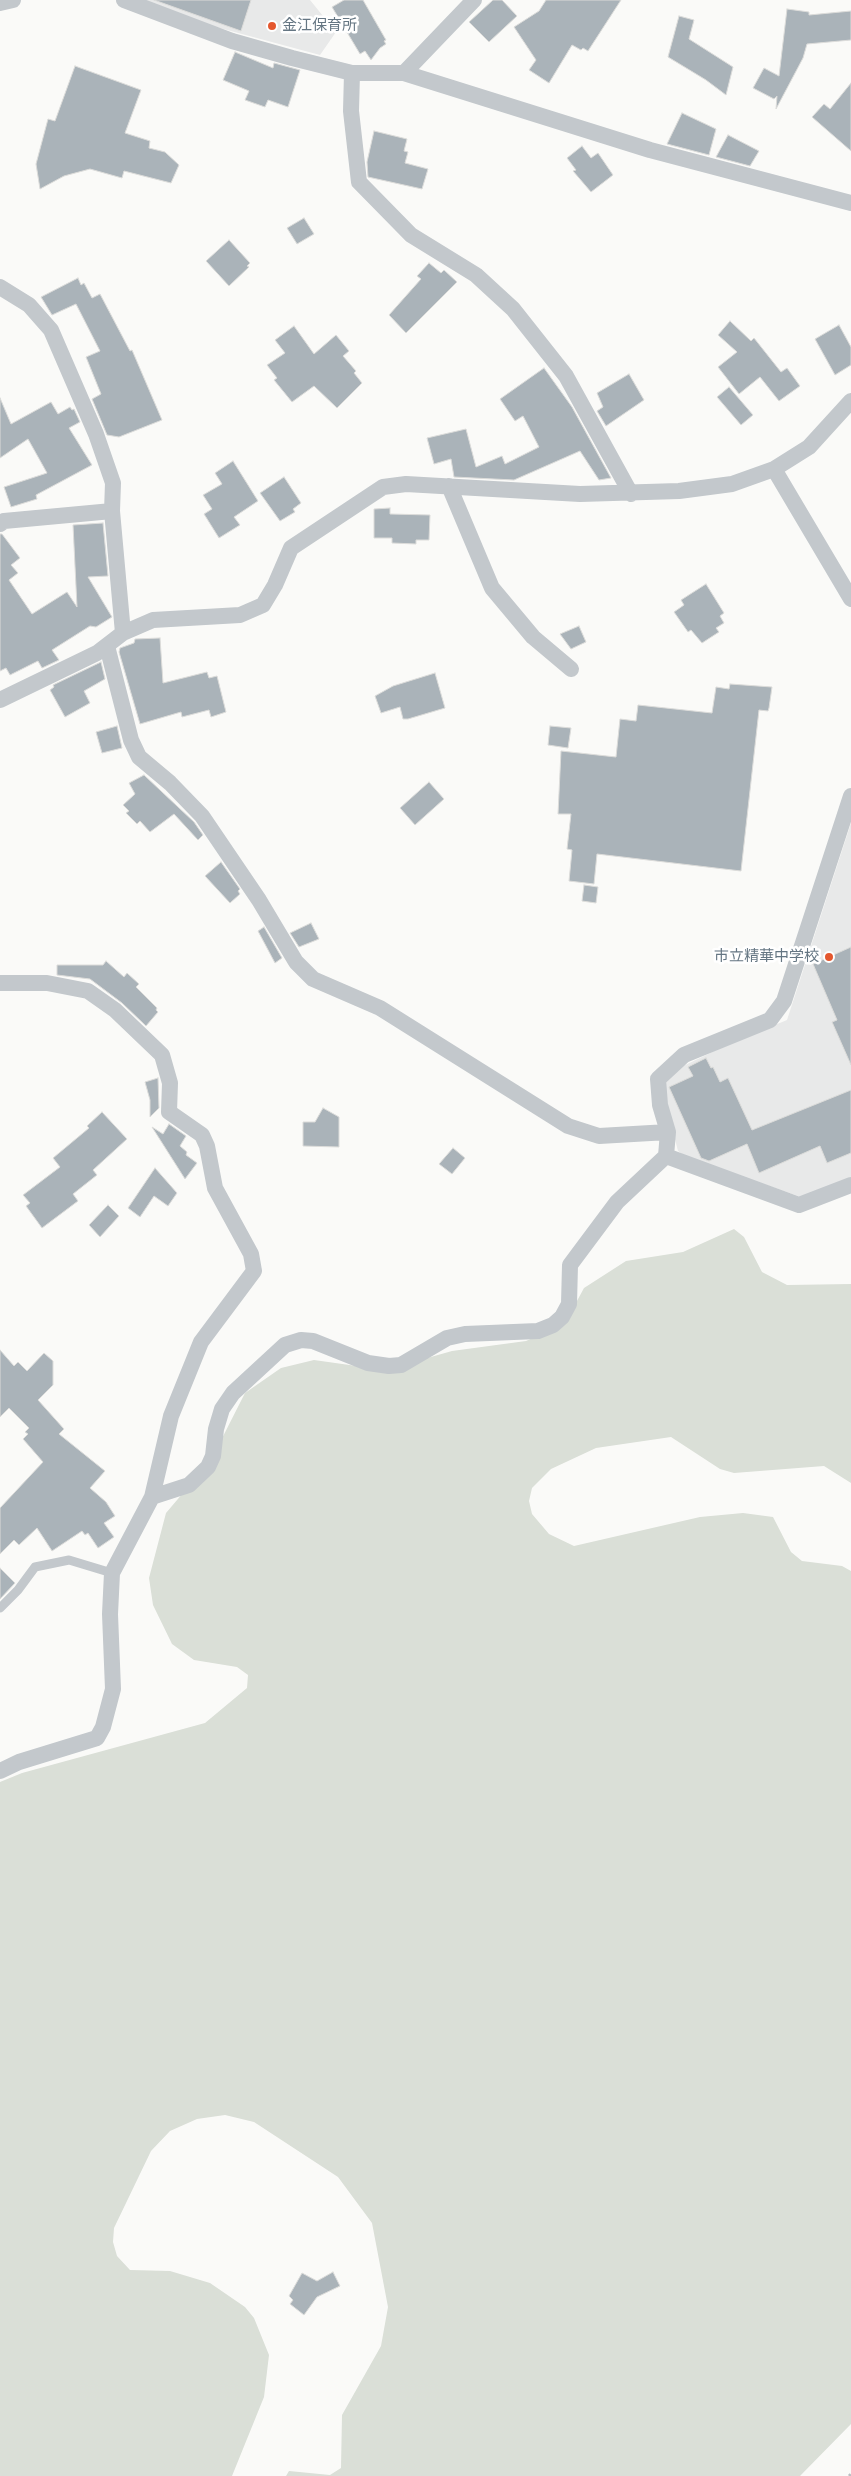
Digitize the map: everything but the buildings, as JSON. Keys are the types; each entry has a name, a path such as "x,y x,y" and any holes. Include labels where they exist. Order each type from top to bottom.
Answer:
{"street":[{"path":"0,3 13,0"},
{"path":"124,0 232,41 352,72 404,73 650,150 851,203"},
{"path":"404,73 474,0"},
{"path":"352,72 351,111 359,182 411,234 476,275 513,310 566,376 631,494"},
{"path":"0,287 29,305 52,330 96,434 113,483 112,511 123,632"},
{"path":"3,693 97,654 123,632 153,620 240,615 263,605 276,586 291,548 383,486 406,484 580,494 631,494 679,491 732,484 774,469 809,447 851,401"},
{"path":"774,469 851,599"},
{"path":"449,486 492,588 533,637 571,669"},
{"path":"2,520 112,511"},
{"path":"107,646 131,740 139,757 170,783 202,816 259,900 296,962 312,980 380,1008 568,1126 599,1136 668,1132"},
{"path":"152,1497 189,1485 208,1467 213,1456 216,1430 222,1409 233,1394 285,1345 301,1340 313,1341 368,1363 389,1366 401,1365 447,1338 465,1334 538,1331 553,1325 562,1317 569,1304 570,1265 617,1202 666,1156 668,1132 660,1105 658,1079 684,1055 770,1020 784,1001 851,796"},
{"path":"0,983 47,983 88,991 115,1010 162,1055 170,1082 169,1112 202,1135 207,1146 215,1188 251,1254 254,1271 201,1342 171,1416 152,1497 112,1572 110,1614 113,1689 103,1727 97,1738 19,1762 0,1771"},
{"path":"666,1156 799,1205 851,1185"}],"lane":[{"path":"0,1608 18,1590 35,1567 69,1560 112,1572"}],"shaded area":[{"name":"金江保育所","path":"143,0 310,0 336,32 320,55 190,20"},
{"name":"市立精華中学校","path":"851,823 851,1178 801,1197 686,1157 678,1151 663,1092 664,1082 681,1067 729,1044 787,1020"},
{"path":"734,1229 744,1237 762,1272 787,1285 851,1284 851,1483 824,1466 734,1473 720,1469 671,1437 596,1448 551,1469 532,1488 529,1501 532,1514 549,1534 574,1546 700,1517 743,1513 773,1517 791,1552 802,1561 842,1566 851,1571 851,2424 800,2476 286,2476 289,2471 330,2475 341,2468 342,2415 381,2346 388,2307 372,2223 338,2177 254,2122 225,2115 197,2119 170,2131 151,2151 114,2228 113,2242 117,2256 130,2270 170,2271 210,2283 245,2307 254,2318 269,2355 264,2397 232,2476 0,2476 0,1782 22,1773 205,1723 247,1688 248,1675 237,1667 194,1660 172,1644 153,1605 149,1578 166,1513 211,1460 245,1393 281,1368 314,1360 385,1370 452,1351 526,1341 551,1330 571,1312 584,1288 626,1261 683,1252"}],"place":[{"name":"金江保育所","path":"272,26"},
{"name":"市立精華中学校","path":"829,957"}]}
